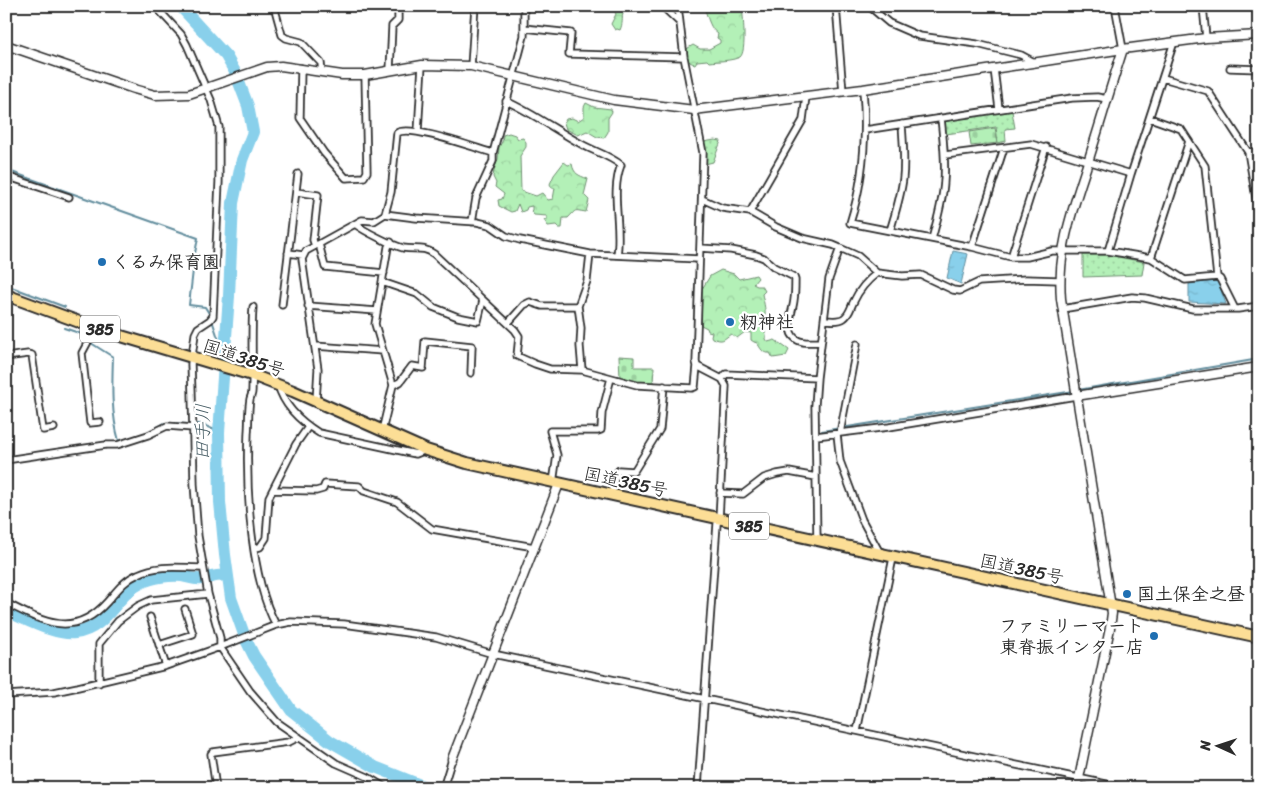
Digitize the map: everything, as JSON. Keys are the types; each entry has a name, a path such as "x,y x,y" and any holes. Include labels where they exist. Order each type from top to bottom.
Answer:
{"highway":[{"name":"国道385号","path":"6,295 96,328 278,385 426,450 468,463 611,496 1259,637"}],"street":[{"path":"156,6 181,34 193,56 208,88 219,127 219,182 213,316 198,328 195,334 193,428 194,484 202,568 220,638 250,691 278,722 336,763 368,777 386,788"},
{"path":"274,6 282,35 301,42 322,62 322,72"},
{"path":"390,70 392,26 398,20 398,6"},
{"path":"471,66 475,6"},
{"path":"472,222 476,198 493,161 493,153 524,36 524,6"},
{"path":"662,6 679,22"},
{"path":"358,222 402,248 429,250 508,323 519,336 517,356 550,369 582,370 637,385 695,387 703,153 684,57 678,6"},
{"path":"836,6 843,92"},
{"path":"869,6 889,23 918,36 977,44 1021,55 1034,62"},
{"path":"1077,788 1112,613 1062,309 1059,280 1061,251 1122,49 1115,6"},
{"path":"1203,6 1206,38"},
{"path":"524,28 571,33 569,54 684,57"},
{"path":"6,45 155,95 189,94 267,67 281,66 342,75 365,75 422,65 471,66 614,100 694,110 843,92 1174,42 1259,35"},
{"path":"1108,251 1174,42"},
{"path":"418,132 422,65"},
{"path":"301,68 300,118 324,154 346,178 364,177 367,172 365,75"},
{"path":"1230,68 1259,69"},
{"path":"994,69 999,109"},
{"path":"1163,78 1208,91 1248,152 1259,215"},
{"path":"863,89 865,130 860,190 850,223 972,247 1011,257 1027,257 1052,251 1108,251 1151,258 1185,280 1217,277"},
{"path":"750,212 802,120 806,97"},
{"path":"865,130 1072,98 1097,97 1107,99"},
{"path":"506,101 525,109 583,145 615,160 621,165 616,176 620,241 617,255"},
{"path":"932,239 942,198 945,154 941,118"},
{"path":"1150,118 1180,129 1205,166 1217,277 1220,279 1235,309"},
{"path":"890,231 900,198 903,180 902,124"},
{"path":"386,214 392,184 397,133 399,131 418,132 493,153"},
{"path":"1151,258 1188,141"},
{"path":"945,154 1004,148 1023,144 1046,147 1131,174"},
{"path":"1011,257 1046,147"},
{"path":"972,247 1004,148"},
{"path":"1248,152 1259,151"},
{"path":"282,306 298,174"},
{"path":"6,176 69,197"},
{"path":"296,192 318,195 313,240 317,245 325,267 384,273"},
{"path":"702,199 722,208 750,212 776,227 802,238 833,245 858,256 877,273 902,276 920,275 953,290 960,291 979,282 1026,279 1059,280"},
{"path":"316,402 318,369 302,259 306,251 358,222 374,221 386,214 472,222 490,226 506,236 520,240 590,254 699,259"},
{"path":"382,431 393,385 375,324 388,246 391,242"},
{"path":"700,248 731,250 756,255 764,258 774,268 794,277 794,302 790,320 792,334 796,340 820,342"},
{"path":"817,540 817,378 829,279 840,248"},
{"path":"288,253 303,255"},
{"path":"582,370 580,346 582,328 578,306 587,281 590,254"},
{"path":"825,320 844,318 850,311 860,290 877,273"},
{"path":"382,282 417,294 433,307 471,320 478,321 483,300"},
{"path":"1062,309 1132,297 1145,298 1193,309 1235,309 1259,306"},
{"path":"508,323 524,305 530,302 542,306 578,306"},
{"path":"308,306 377,311"},
{"path":"253,307 248,466 249,498 255,548 265,597 274,626"},
{"path":"96,328 82,353 90,423 100,422"},
{"path":"393,385 400,382 412,366 422,368 425,341 472,346 471,373"},
{"path":"857,344 839,434 840,461 862,520 881,555"},
{"path":"315,346 383,351"},
{"path":"6,357 32,355 43,430 54,428"},
{"path":"697,366 722,379 726,386 720,519 717,524 698,788"},
{"path":"816,436 839,434 1259,367"},
{"path":"722,379 726,374 817,378"},
{"path":"443,788 452,759 534,547 556,483 557,455 550,431 598,432 601,430 602,413 611,378"},
{"path":"278,385 285,402 308,427 319,433 410,454 426,450"},
{"path":"611,496 618,470 634,472 660,429 664,386"},
{"path":"6,460 117,445 148,435 167,426 193,428"},
{"path":"255,548 260,547 266,538 268,503 273,490 292,451 308,427"},
{"path":"720,494 743,494 764,478 777,474 789,472 816,477"},
{"path":"273,490 316,491 322,489 325,484 359,486 364,491 397,502 432,529 534,547"},
{"path":"857,731 893,558"},
{"path":"6,603 47,622 71,624 86,620 93,615 121,586 137,574 166,567 202,568"},
{"path":"99,683 100,644 118,621 138,606 151,600 208,594"},
{"path":"159,646 193,634 185,609"},
{"path":"150,616 166,666"},
{"path":"6,695 54,692 99,683 166,666 274,626 291,622 309,622 375,628 436,637 493,654 1125,788"},
{"path":"216,788 211,754 213,752 289,742 299,737"}],"green space":[{"path":"618,6 635,6 623,12 620,30 615,30 611,24"},
{"path":"709,6 742,6 744,33 740,57 709,62 707,60 697,61 695,64 687,59 685,50 693,45 700,49 709,49 720,43 720,40 717,38 718,34 711,26 705,10"},
{"path":"586,103 594,107 611,109 612,112 608,118 608,132 604,138 597,137 587,131 578,135 566,129 564,123 566,119 572,118 578,121 584,117"},
{"path":"1012,111 1015,128 1005,129 1006,141 998,143 996,127 946,134 944,124 947,121"},
{"path":"995,128 998,143 971,146 969,132"},
{"path":"509,133 515,135 518,139 523,138 526,142 526,147 520,156 521,191 536,196 542,193 548,200 553,199 555,188 552,188 550,184 554,175 564,162 568,165 572,164 577,174 588,179 584,195 589,200 586,212 576,211 568,218 563,218 562,228 559,228 556,225 548,226 544,220 547,220 547,216 534,215 531,211 532,206 527,207 526,210 521,212 518,204 515,211 511,212 499,206 498,200 502,199 504,194 495,187 496,183 493,177 503,135"},
{"path":"721,141 713,162 705,164 703,142"},
{"path":"1083,255 1108,255 1144,262 1142,275 1083,277"},
{"path":"721,270 734,274 739,279 756,275 758,278 753,284 762,286 765,291 762,294 765,313 762,324 766,339 768,342 775,340 789,350 786,356 773,358 770,353 763,352 757,343 751,340 751,333 745,332 737,338 731,334 723,340 719,340 712,338 712,332 701,325 702,289 710,276"},
{"path":"619,356 634,357 634,367 654,367 653,383 634,382 620,378"}],"water":[{"path":"953,251 968,254 961,284 947,278"},
{"path":"1218,282 1226,304 1189,302 1189,284"}],"waterway":[{"name":"田手川","path":"180,6 226,56 235,72 248,106 253,132 242,160 233,203 229,296 219,432 220,502 231,598 246,640 254,656 291,710 330,741 375,767 428,788"},
{"path":"6,170 198,238 189,305 205,307 210,315"},
{"path":"6,285 65,307"},
{"path":"212,320 219,341 225,344"},
{"path":"64,328 85,335 91,343 113,357 112,389 116,431 119,441 134,437"},
{"path":"1078,390 1259,359"},
{"path":"822,431 1074,391"},
{"path":"154,429 165,423 190,424"},
{"path":"195,424 201,424 219,432"},
{"path":"6,611 58,632 75,633 96,625 104,619 124,595 132,588 146,581 172,576 194,579 227,576"}],"place":[{"name":"くるみ保育園","path":"102,262"},
{"name":"籾神社","path":"730,322"},
{"name":"国土保全之昼","path":"1127,594"},
{"name":"ファミリーマート 東脊振インター店","path":"1154,636"}]}
